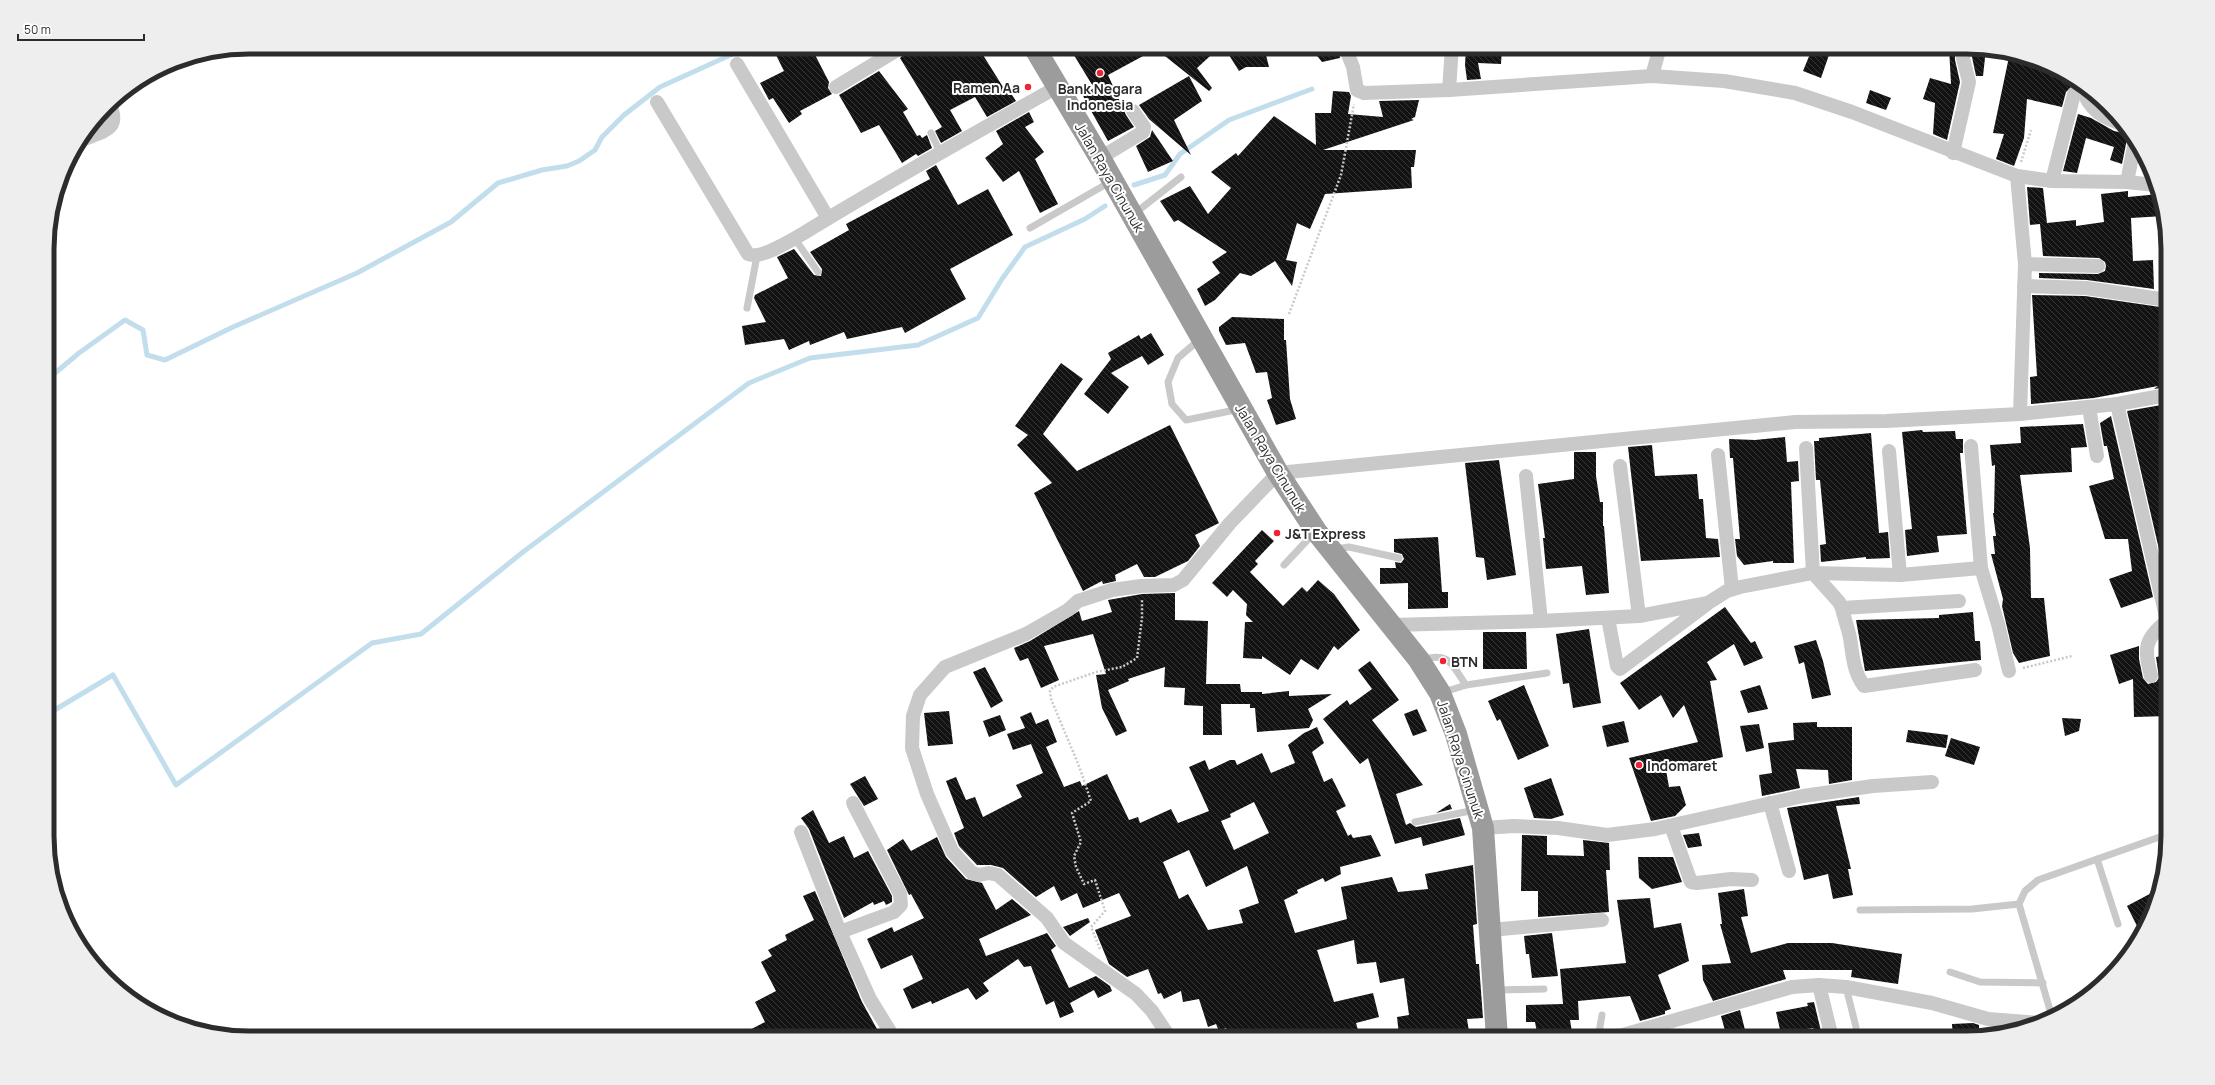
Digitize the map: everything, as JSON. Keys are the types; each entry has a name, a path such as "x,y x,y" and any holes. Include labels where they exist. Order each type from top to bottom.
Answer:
{"highway":[{"name":"Jalan Raya Cinunuk","path":"1038,54 1100,158 1278,473 1316,531 1419,660 1440,693 1456,734 1481,819 1497,1031"}],"street":[{"path":"836,86 890,54"},
{"path":"1348,54 1353,66 1357,90 1364,94 1449,90 1652,76 1724,81 1795,93 1852,112 1953,153 2017,176 2052,181 2126,182 2150,184"},
{"path":"1449,90 1452,54"},
{"path":"1652,76 1658,54"},
{"path":"1953,153 1969,82 1964,54"},
{"path":"737,64 828,218"},
{"path":"657,102 748,254 757,256 794,239 940,152 1057,87"},
{"path":"2052,181 2078,91 2098,114 2112,120"},
{"path":"90,137 110,128 114,122 112,110"},
{"path":"1100,158 1142,133 1144,127 1133,111"},
{"path":"2126,182 2133,149"},
{"path":"2017,176 2025,264 2020,414"},
{"path":"2025,264 2098,266"},
{"path":"2024,286 2086,288 2161,299"},
{"path":"1165,1031 1152,1011 1136,994 1109,973 1064,943 1047,918 998,876 989,873 979,875 972,873 952,851 927,794 915,758 912,736 913,716 920,695 945,667 1026,634 1068,610 1078,601 1112,590 1141,586 1174,585 1183,580 1230,523 1278,473 1795,422 1886,421 2020,414 2117,404 2161,397"},
{"path":"2117,404 2161,595"},
{"path":"2089,407 2097,456"},
{"path":"1971,446 1981,568 1998,624 2009,671"},
{"path":"1806,448 1813,574 1840,602 1850,638 1854,667 1857,676 1864,686 1975,670"},
{"path":"1889,451 1900,575"},
{"path":"1718,455 1732,589"},
{"path":"1620,466 1639,616"},
{"path":"1526,476 1541,621"},
{"path":"1608,618 1617,666 1620,669 1708,603 1732,589 1813,574 1900,575 1981,568"},
{"path":"1842,608 1958,601"},
{"path":"1391,625 1541,621 1639,616 1708,603"},
{"path":"2151,676 2146,648 2150,636 2161,626"},
{"path":"1481,819 1521,826 1607,835 1671,826 1770,804 1873,786 1932,782"},
{"path":"840,932 894,912 901,905 900,894 852,803"},
{"path":"1770,804 1789,871"},
{"path":"1671,826 1691,882 1697,883 1731,879 1752,880"},
{"path":"801,832 840,932 870,999 890,1031"},
{"path":"1490,930 1602,920"},
{"path":"1820,985 1830,1031"},
{"path":"1637,1031 1792,987 1820,985 1846,987 1932,1003 1988,1019 2027,1021"}],"lane":[{"path":"931,133 940,152"},
{"path":"1132,215 1181,177"},
{"path":"1030,228 1112,181"},
{"path":"794,239 818,272"},
{"path":"747,308 757,256"},
{"path":"1201,337 1178,358 1168,382 1172,404 1186,420 1242,408"},
{"path":"1284,565 1316,531"},
{"path":"1330,550 1349,547 1399,558"},
{"path":"1419,660 1436,655 1448,660 1466,685"},
{"path":"1440,693 1466,685 1547,673"},
{"path":"1415,822 1481,819"},
{"path":"2051,1012 2019,904 2025,891 2038,880 2161,836"},
{"path":"2097,859 2118,924"},
{"path":"1860,910 1972,908 2019,904"},
{"path":"1950,972 1980,982 2042,983"},
{"path":"1846,987 1856,1027"},
{"path":"1494,990 1544,989"},
{"path":"1599,1031 1602,1015"}],"path":[{"path":"1289,314 1341,175 1357,90"},
{"path":"2017,176 2031,130"},
{"path":"1109,973 1091,927 1105,911 1095,880 1084,884 1076,867 1074,856 1082,842 1072,813 1091,801 1079,766 1051,699 1050,691 1053,687 1089,675 1122,667 1137,658 1142,618 1141,586"},
{"path":"2009,671 2072,656"}],"building":[{"path":"815,54 829,82 828,88 832,94 800,111 802,114 789,123 773,98 769,100 760,83 784,71 776,55"},
{"path":"904,54 982,54 1008,95 1012,95 1016,101 987,117 975,97 950,110 962,131 941,143 935,131 942,127 900,58"},
{"path":"1073,54 1147,54 1108,75 1126,115 1134,127 1108,141 1090,109 1088,110 1083,95 1094,88"},
{"path":"1162,54 1212,54 1197,68 1212,88 1209,91"},
{"path":"1228,54 1266,54 1269,67 1246,67 1239,71"},
{"path":"1316,54 1339,54 1340,58 1322,62"},
{"path":"1466,54 1502,54 1501,64 1478,63 1481,79 1467,80"},
{"path":"1810,54 1829,55 1821,78 1803,71"},
{"path":"1949,54 1955,54 1960,82 1947,140 1933,134 1935,103 1923,99 1930,78 1951,84"},
{"path":"1972,54 1985,55 1983,76 1976,76"},
{"path":"2009,59 2028,64 2052,74 2072,86 2066,92 2062,107 2027,99 2024,138 2014,166 1996,159 2004,134 1993,133"},
{"path":"879,71 908,109 903,112 917,136 920,135 922,138 927,135 932,148 918,156 916,154 902,163 879,125 861,133 839,95"},
{"path":"1189,76 1202,101 1174,120 1191,155 1149,119 1139,105"},
{"path":"1870,90 1891,98 1886,110 1866,103"},
{"path":"1333,91 1349,92 1351,96 1348,114 1383,117 1379,101 1419,100 1415,117 1411,119 1414,120 1323,150 1416,150 1414,167 1411,167 1412,188 1325,194 1310,229 1297,223 1286,260 1297,262 1292,286 1275,261 1251,276 1240,273 1215,300 1205,306 1197,289 1220,273 1212,262 1227,252 1178,220 1174,222 1160,201 1190,186 1208,214 1231,188 1211,172 1236,153 1238,156 1274,116 1316,145 1315,113 1331,113"},
{"path":"1029,112 1034,122 1025,127 1044,152 1035,159 1058,204 1040,213 1019,171 1003,182 985,158 1003,144 996,131"},
{"path":"2078,114 2091,118 2114,131 2123,133 2127,139 2122,164 2110,160 2114,147 2086,138 2077,173 2063,171"},
{"path":"1152,130 1173,161 1148,172 1136,146 1150,137"},
{"path":"936,165 958,205 988,189 1013,235 950,269 966,299 905,333 902,327 847,339 844,332 810,345 809,341 789,350 784,339 745,345 742,326 766,322 754,298 755,295 788,278 777,257 794,249 814,275 821,276 822,269 810,252 849,230 846,224 930,179 926,171"},
{"path":"2027,187 2043,188 2047,223 2076,220 2076,226 2104,222 2101,194 2128,191 2128,197 2153,195 2158,216 2131,218 2133,261 2153,260 2154,289 2087,280 2039,278 2039,273 2098,274 2105,271 2106,266 2105,262 2099,258 2043,256 2040,224 2030,225"},
{"path":"2032,295 2085,296 2161,307 2161,388 2154,389 2158,386 2094,398 2031,404 2030,377 2037,376"},
{"path":"1232,317 1284,319 1284,340 1286,340 1290,399 1296,419 1276,425 1267,400 1272,398 1267,372 1256,373 1245,343 1226,345 1219,331 1219,327"},
{"path":"1151,333 1164,355 1148,365 1142,356 1111,373 1129,387 1108,414 1084,394 1111,359 1108,353 1139,335 1141,339"},
{"path":"1061,363 1083,379 1043,434 1077,471 1170,425 1219,523 1195,535 1200,546 1188,561 1155,577 1144,577 1137,564 1115,575 1116,581 1103,584 1102,581 1083,591 1034,493 1052,483 1017,445 1028,435 1015,426"},
{"path":"2161,405 2161,558 2127,411"},
{"path":"2111,416 2153,597 2121,608 2109,579 2132,571 2128,539 2105,539 2089,486 2114,479 2107,446 2104,446 2100,423"},
{"path":"2083,424 2087,447 2071,448 2072,472 2020,475 2030,548 2031,598 2044,598 2050,656 2019,663 2013,653 2002,606 2003,599 1991,554 1995,554 1993,536 1996,536 1993,513 1995,465 1992,466 1990,445 2021,443 2020,427"},
{"path":"1922,430 1923,432 1955,431 1956,439 1963,439 1963,453 1960,453 1967,534 1937,536 1939,552 1907,556 1905,530 1912,529 1902,432"},
{"path":"1871,433 1879,533 1888,532 1890,558 1866,559 1866,557 1821,562 1820,545 1826,544 1820,480 1816,480 1814,441 1819,441 1819,438"},
{"path":"1785,437 1787,462 1798,461 1799,481 1791,482 1794,563 1773,563 1773,561 1744,565 1737,556 1735,539 1740,539 1733,458 1730,458 1729,439 1755,440"},
{"path":"1652,445 1655,476 1697,474 1699,499 1703,499 1706,538 1718,539 1720,557 1641,561 1628,447"},
{"path":"1574,452 1596,452 1596,476 1600,502 1603,502 1603,526 1609,593 1586,595 1582,566 1546,569 1543,538 1545,538 1538,484 1574,479"},
{"path":"1499,460 1516,575 1487,580 1484,558 1476,557 1465,463"},
{"path":"1262,530 1274,541 1255,561 1258,564 1250,572 1283,606 1302,587 1307,592 1318,580 1334,594 1360,630 1338,650 1334,646 1318,670 1301,659 1290,675 1262,656 1262,659 1243,658 1245,622 1253,622 1246,615 1247,604 1233,590 1227,597 1212,583"},
{"path":"1438,537 1442,592 1448,592 1448,608 1408,609 1408,583 1380,584 1380,568 1396,568 1395,562 1401,563 1404,559 1402,554 1394,552 1394,539"},
{"path":"1175,593 1175,620 1208,621 1206,684 1240,684 1241,692 1262,692 1262,694 1289,691 1289,696 1332,694 1308,709 1313,720 1309,728 1257,732 1255,708 1250,708 1250,704 1221,704 1222,735 1203,735 1203,706 1184,705 1185,688 1164,687 1165,667 1128,679 1129,681 1108,690 1127,731 1116,736 1102,708 1096,675 1106,674 1093,634 1044,646 1059,680 1041,688 1028,658 1020,661 1014,648 1030,641 1079,611 1082,621 1112,612 1108,600 1142,594"},
{"path":"1725,607 1751,643 1755,641 1763,658 1744,666 1734,644 1707,662 1717,680 1710,681 1723,757 1666,770 1669,787 1680,786 1686,805 1675,816 1651,821 1629,758 1698,742 1684,705 1673,718 1661,695 1639,710 1620,683"},
{"path":"1973,612 1975,641 1980,641 1981,660 1865,671 1856,620 1939,618 1939,615"},
{"path":"1589,629 1601,703 1573,708 1569,683 1563,684 1556,634"},
{"path":"1483,632 1526,632 1527,669 1483,669"},
{"path":"1816,640 1823,661 1831,695 1812,699 1804,662 1799,664 1794,646"},
{"path":"2139,646 2139,659 2143,678 2148,684 2156,682 2159,678 2156,657 2161,656 2161,716 2134,717 2133,679 2119,684 2110,655"},
{"path":"1370,661 1399,700 1372,720 1423,785 1396,794 1406,825 1410,823 1416,827 1460,818 1465,835 1423,846 1421,837 1395,844 1368,758 1360,764 1323,719 1347,700 1350,705 1372,689 1358,670"},
{"path":"985,667 1003,701 991,708 973,672"},
{"path":"1524,685 1549,746 1518,760 1500,719 1497,721 1488,701"},
{"path":"1760,685 1768,709 1748,713 1740,691"},
{"path":"1417,709 1427,731 1413,736 1404,714"},
{"path":"949,711 953,744 928,746 924,713"},
{"path":"1031,712 1036,724 1048,719 1057,742 1046,747 1064,787 1080,781 1082,786 1107,774 1129,820 1138,817 1140,823 1171,809 1178,823 1209,811 1189,767 1205,760 1209,770 1230,760 1235,760 1237,765 1262,753 1271,773 1295,763 1288,745 1304,733 1317,727 1324,743 1312,752 1324,782 1332,778 1346,806 1336,811 1348,836 1351,834 1353,838 1371,835 1381,856 1340,867 1341,874 1325,882 1323,878 1297,890 1298,893 1284,900 1295,933 1347,919 1341,887 1392,877 1398,892 1428,889 1425,874 1473,865 1477,924 1473,925 1476,964 1479,964 1483,1018 1467,1019 1469,1031 1399,1031 1397,1017 1409,1015 1404,978 1380,983 1376,962 1357,964 1354,940 1317,950 1334,1002 1373,993 1379,1017 1356,1023 1358,1030 1355,1031 1227,1031 1226,1028 1219,1031 1216,1024 1208,1027 1199,999 1183,1002 1181,991 1164,999 1161,993 1158,994 1148,969 1127,977 1109,964 1095,930 1131,916 1119,893 1083,908 1077,893 1061,901 1054,886 1036,897 1003,868 991,865 977,865 959,846 954,833 964,828 946,781 956,777 966,800 975,797 983,817 1022,797 1016,785 1043,773 1031,744 1013,750 1007,734 1025,728 1020,717","holes":["1254,802 1269,833 1234,850 1221,821 1231,817 1230,814","1189,850 1206,887 1247,866 1259,903 1239,910 1243,923 1208,930 1188,894 1179,899 1163,862"]},
{"path":"1000,715 1006,730 989,737 983,721"},
{"path":"2062,718 2081,719 2079,731 2065,736"},
{"path":"1624,721 1629,742 1607,747 1602,726"},
{"path":"1817,722 1817,727 1852,727 1852,780 1829,784 1828,770 1796,769 1800,788 1762,796 1759,775 1772,773 1768,743 1794,740 1793,723"},
{"path":"1759,724 1764,748 1746,752 1740,726"},
{"path":"1908,730 1948,735 1946,748 1906,742"},
{"path":"1951,738 1980,747 1974,765 1945,756"},
{"path":"865,776 878,799 864,806 850,784"},
{"path":"1551,778 1564,815 1551,819 1534,818 1524,788"},
{"path":"1859,797 1860,804 1836,806 1851,869 1848,869 1853,895 1833,899 1828,874 1804,880 1787,808"},
{"path":"1450,804 1452,809 1436,813"},
{"path":"813,810 829,843 844,836 854,858 868,851 892,896 892,902 886,905 884,901 874,905 873,902 844,918 809,829 801,818"},
{"path":"1699,833 1702,846 1688,848 1683,835"},
{"path":"1522,835 1547,836 1547,855 1584,856 1583,840 1609,843 1610,870 1606,870 1609,912 1538,917 1538,891 1521,891"},
{"path":"937,837 946,857 966,879 982,883 996,910 1012,899 1031,915 979,939 986,956 1047,933 1056,946 1051,950 1069,988 1096,976 1110,986 1112,991 1098,998 1094,990 1070,1003 1074,1012 1060,1018 1054,1001 1046,1005 1031,966 1024,967 1018,959 983,983 989,991 976,1000 968,988 932,1004 931,1001 912,1009 903,989 923,979 912,955 881,969 867,939 892,927 894,932 924,918 911,894 909,895 887,850 903,839 911,851"},
{"path":"1638,857 1673,857 1682,882 1652,889 1639,878"},
{"path":"1744,889 1748,916 1741,917 1751,953 1788,943 1832,943 1902,954 1898,984 1851,977 1852,970 1783,970 1786,979 1713,1001 1703,980 1702,965 1731,963 1720,924 1722,924 1718,893"},
{"path":"815,891 862,1002 878,1031 748,1031 765,1022 755,1002 776,991 761,962 772,956 768,950 787,940 785,935 814,920 803,896"},
{"path":"2152,893 2138,928 2127,906"},
{"path":"1650,898 1654,928 1681,923 1689,961 1658,975 1671,1009 1665,1011 1665,1014 1640,1021 1630,996 1578,1001 1579,1020 1570,1020 1572,1031 1537,1031 1535,1022 1526,1022 1526,1005 1563,1004 1560,969 1626,963 1617,900"},
{"path":"1088,918 1090,922 1070,936 1063,927"},
{"path":"1552,933 1558,976 1532,978 1529,954 1526,954 1524,936"},
{"path":"1814,1002 1821,1031 1814,1031 1813,1028 1797,1031 1780,1031 1776,1012 1808,1006 1807,1003"},
{"path":"1740,1010 1745,1031 1725,1031 1721,1016"},
{"path":"1973,1023 1979,1025 1979,1031 1952,1031 1952,1024"}],"waterway":[{"path":"54,374 79,353 125,320 143,330 147,355 165,360 233,327 357,273 451,222 498,183 542,170 567,166 579,161 595,150 602,137 624,115 660,87 733,54"},
{"path":"1134,185 1165,175 1180,154 1229,120 1312,89"},
{"path":"54,710 113,675 176,785 372,643 421,634 523,552 749,383 810,358 918,345 978,318 1002,279 1025,247 1085,219 1105,206"}],"place":[{"name":"Bank Negara Indonesia","path":"1100,73"},
{"name":"Ramen Aa","path":"1028,87"},
{"name":"J&T Express","path":"1277,533"},
{"name":"BTN","path":"1443,661"},
{"name":"Indomaret","path":"1639,765"}]}
